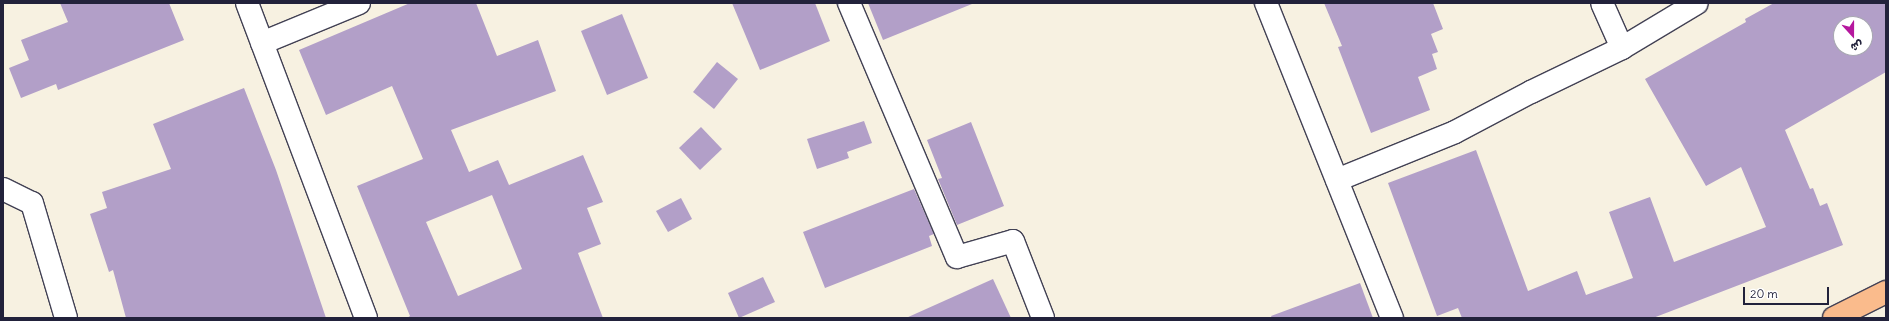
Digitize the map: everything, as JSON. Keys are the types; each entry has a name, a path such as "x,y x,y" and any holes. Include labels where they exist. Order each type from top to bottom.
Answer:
{"main road":[{"path":"1834,318 1886,292"}],"street":[{"path":"247,3 366,318"},
{"path":"262,43 359,3"},
{"path":"849,3 957,257 1012,241 1043,318"},
{"path":"1266,3 1392,318"},
{"path":"1602,3 1622,48"},
{"path":"1337,180 1455,132 1531,92 1622,48 1697,3"},
{"path":"3,189 32,203 66,318"}],"building":[{"path":"60,3 169,3 184,40 58,90 56,84 21,98 9,68 29,60 21,40 68,22"},
{"path":"410,3 476,3 497,56 538,40 556,91 451,130 469,172 498,160 509,185 583,155 603,202 587,208 601,244 578,253 603,318 407,318 410,316 357,186 423,159 392,86 326,115 299,50","holes":["492,195 522,269 458,296 426,222"]},
{"path":"732,3 815,3 830,41 760,70"},
{"path":"868,3 972,3 972,4 883,40"},
{"path":"1324,3 1433,3 1443,29 1431,34 1438,52 1432,54 1437,69 1418,77 1430,110 1371,133 1338,47 1342,46"},
{"path":"1774,3 1886,3 1886,72 1785,130 1810,189 1813,188 1820,206 1827,203 1843,245 1653,318 1462,318 1458,308 1437,316 1388,183 1476,150 1528,291 1577,271 1586,295 1633,278 1609,212 1650,197 1674,262 1766,227 1741,167 1706,186 1645,79 1746,22 1745,19"},
{"path":"622,14 648,78 607,95 581,31"},
{"path":"717,62 738,79 714,109 693,92"},
{"path":"244,88 276,170 326,318 126,318 113,270 109,272 90,214 107,208 102,192 171,169 153,124"},
{"path":"864,121 872,143 847,152 849,158 817,169 807,139"},
{"path":"971,122 1004,206 957,225 938,179 942,178 927,140"},
{"path":"701,127 722,149 700,170 679,148"},
{"path":"914,189 934,234 929,236 932,246 825,288 803,232"},
{"path":"681,198 692,219 668,232 656,211"},
{"path":"763,277 775,302 739,318 728,293"},
{"path":"993,279 1011,318 906,318"},
{"path":"1360,283 1373,318 1272,318 1271,316"}]}
